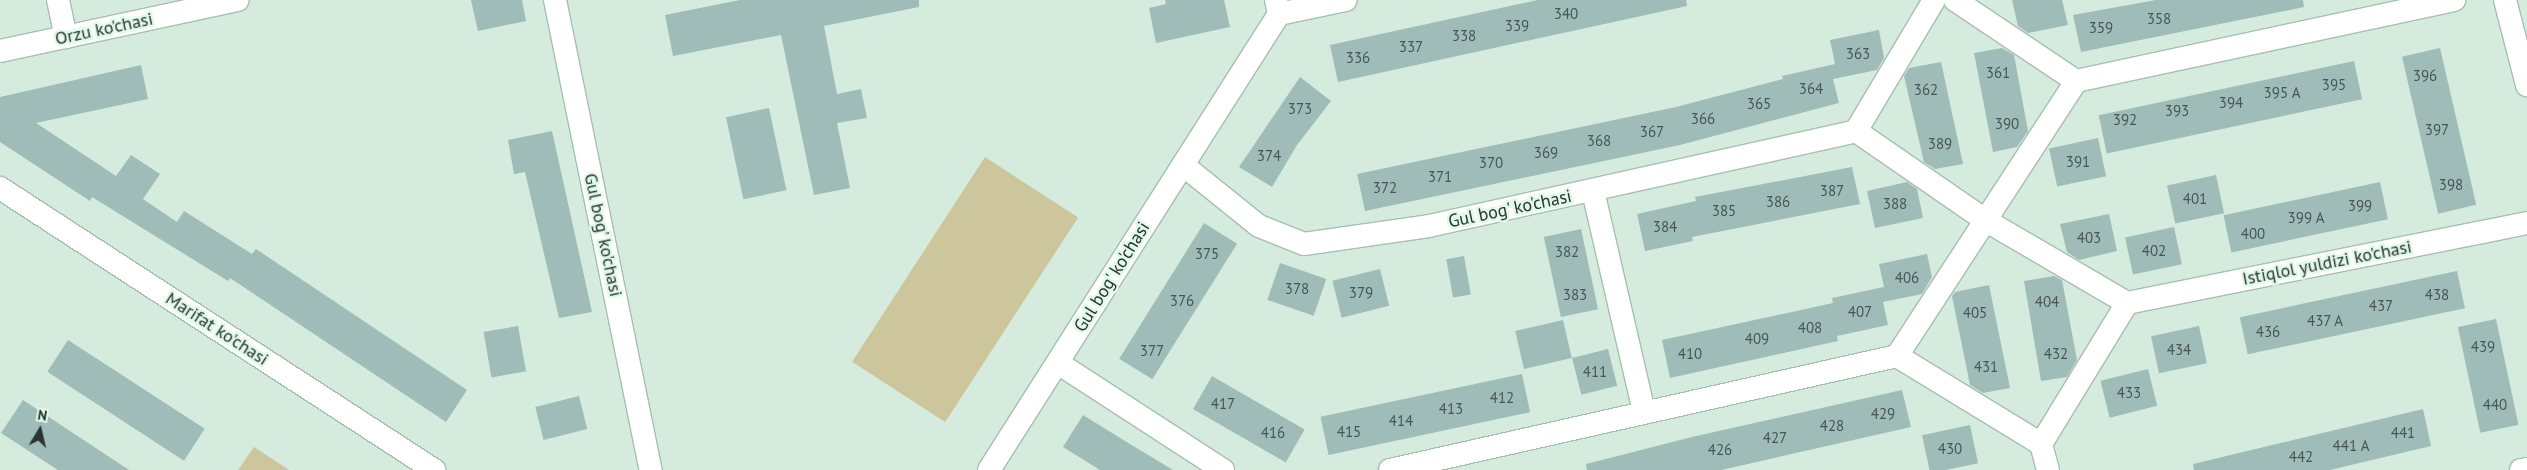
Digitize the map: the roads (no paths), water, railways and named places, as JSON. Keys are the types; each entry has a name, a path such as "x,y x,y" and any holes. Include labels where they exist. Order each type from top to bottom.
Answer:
{"street":[{"path":"58,0 66,37"},
{"name":"Orzu ko'chasi","path":"0,51 238,0"},
{"name":"Gul bog' ko'chasi","path":"555,0 651,470"},
{"path":"1278,7 1346,0"},
{"path":"1934,0 1856,131 1985,220 2127,303 2041,444"},
{"path":"1954,0 2076,81"},
{"path":"1896,356 2076,81 2454,0"},
{"path":"2505,0 2527,85"},
{"name":"Gul bog' ko'chasi","path":"989,470 1183,165 1278,7"},
{"name":"Gul bog' ko'chasi","path":"1183,165 1259,226 1304,244 1430,226 1594,191 1856,131"},
{"name":"Marifat ko'chasi","path":"0,188 434,470"},
{"path":"1594,191 1644,412"},
{"name":"Istiqlol yuldizi ko'chasi","path":"2127,303 2527,223"},
{"path":"1390,470 1896,356 2041,444 2048,470"},
{"path":"1058,363 1224,470"},
{"path":"2521,470 2527,469"}]}
